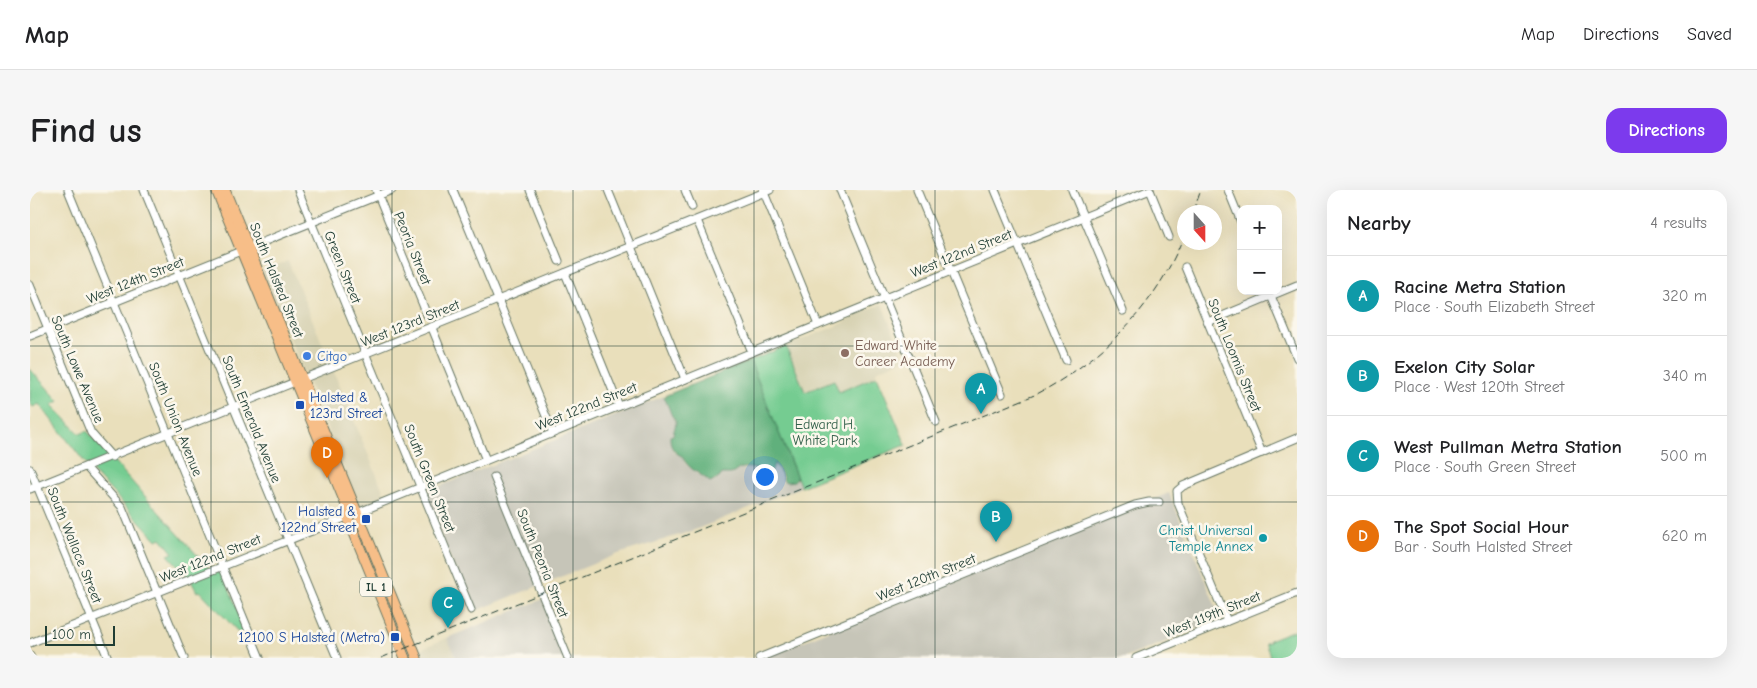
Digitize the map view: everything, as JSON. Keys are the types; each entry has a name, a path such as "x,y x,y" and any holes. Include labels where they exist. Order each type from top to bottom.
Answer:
{"main road":[{"name":"South Halsted Street","path":"216,190 245,249"},
{"name":"South Halsted Street","path":"225,190 245,249 348,510 347,516 406,658"},
{"name":"South Halsted Street","path":"299,382 357,512 417,658"}],"street":[{"name":"South Union Avenue","path":"68,190 260,658"},
{"name":"South Emerald Avenue","path":"144,190 337,658"},
{"name":"Green Street","path":"298,190 366,354"},
{"name":"West 124th Street","path":"30,336 311,222 377,193 392,190"},
{"path":"453,190 553,433"},
{"path":"530,190 559,261"},
{"path":"608,190 685,379"},
{"path":"685,190 692,207"},
{"path":"840,190 936,422"},
{"path":"917,190 1002,394"},
{"path":"995,190 1066,360"},
{"path":"1072,190 1123,311"},
{"path":"1150,190 1170,238"},
{"name":"West 122nd Street","path":"30,643 420,487 1150,190"},
{"path":"1228,190 1237,212"},
{"path":"766,191 818,325"},
{"name":"West 123rd Street","path":"34,488 766,191"},
{"name":"Peoria Street","path":"377,193 427,315"},
{"path":"697,220 752,352"},
{"name":"South Loomis Street","path":"1185,267 1262,453"},
{"path":"565,274 619,406"},
{"name":"South Lowe Avenue","path":"30,285 92,433 112,457"},
{"path":"1282,290 1297,285"},
{"path":"1208,322 1268,295"},
{"path":"1270,295 1297,358"},
{"path":"432,328 486,460"},
{"name":"South Green Street","path":"366,354 471,610"},
{"path":"1227,621 1178,504 1178,491 1183,486 1297,438"},
{"path":"86,467 122,507 184,658"},
{"name":"South Wallace Street","path":"30,469 34,488 108,658"},
{"name":"South Peoria Street","path":"494,477 568,658"},
{"name":"West 120th Street","path":"759,658 1135,505 1159,502"},
{"name":"West 119th Street","path":"1136,658 1297,593"}],"shaded area":[{"path":"288,261 387,500 361,510 262,271"},
{"name":"Edward White Career Academy","path":"882,304 904,359 876,371 877,376 839,392 834,380 805,392 786,346 846,322 852,316"},
{"path":"664,396 676,423 673,435 670,436 672,449 675,453 682,456 685,463 698,474 715,481 722,474 733,473 739,469 752,468 766,471 774,463 777,464 778,470 796,480 797,478 801,487 692,531 618,554 473,612 423,493"},
{"path":"1169,493 1221,619 1125,658 762,658"},
{"path":"543,599 567,658 456,658 447,638"},
{"path":"447,638 456,658 421,658 418,650"}],"green space":[{"name":"Edward H. White Park","path":"786,346 805,392 834,380 839,392 877,376 906,445 801,487 750,361"},
{"path":"750,361 797,478 794,481 784,481 774,463 772,470 769,472 742,468 731,474 722,474 719,478 710,482 691,468 671,446 670,436 673,435 676,423 664,396"},
{"path":"30,369 59,401 52,405 80,434 87,431 213,573 222,572 254,649 200,591 197,592 189,577 168,555 173,553 161,538 157,540 86,464 39,404 33,407 30,403"},
{"path":"1297,629 1297,658 1271,658 1265,643"}],"railway":[{"path":"1196,205 1201,190"},
{"path":"381,658 1037,394 1084,364 1106,347 1126,327 1159,284 1177,250"}],"place":[{"name":"Edward White Career Academy","path":"845,353"},
{"name":"Citgo","path":"307,356"},
{"name":"Halsted & 123rd Street","path":"300,405"},
{"name":"Racine Metra Station","path":"981,414"},
{"name":"The Spot Social Hour","path":"327,478"},
{"name":"Halsted & 122nd Street","path":"366,519"},
{"name":"Christ Universal Temple Annex","path":"1263,538"},
{"name":"Exelon City Solar","path":"996,542"},
{"name":"West Pullman Metra Station","path":"448,628"},
{"name":"12100 S Halsted (Metra)","path":"395,637"}]}
